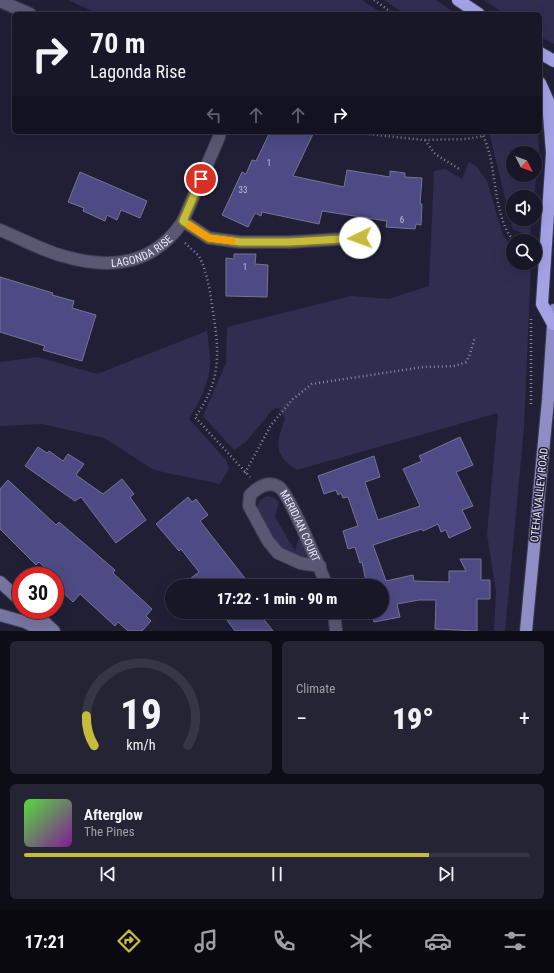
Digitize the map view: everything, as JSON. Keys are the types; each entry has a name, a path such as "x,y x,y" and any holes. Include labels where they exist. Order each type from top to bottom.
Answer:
{"highway":[{"path":"458,0 476,12"},
{"path":"542,54 554,61"},
{"path":"542,88 548,101 552,153 542,304 553,324"}],"main road":[{"name":"OTEHA VALLEY ROAD","path":"526,631 551,400 554,310"}],"street":[{"path":"0,1 25,12"},
{"name":"LAGONDA RISE","path":"0,230 62,256 94,262 114,262 146,256 162,246 183,221 220,134"},
{"path":"183,221 209,238 240,242 290,242 374,237"},
{"name":"MERIDIAN COURT","path":"320,566 300,563 278,553 268,541 249,506 250,495 258,487 269,484 280,487 288,500 320,566 325,579"},
{"path":"0,582 12,593"},
{"path":"0,615 25,622 43,631"},
{"path":"41,619 54,631"},
{"path":"335,619 336,631"}],"path":[{"path":"374,0 391,12"},
{"path":"368,134 424,140 467,139 484,136 490,156 502,215 509,234"},
{"path":"424,140 434,154 461,170"},
{"path":"175,232 199,257 208,280 218,337 218,360 213,382 201,409 195,417 258,487"},
{"path":"531,314 531,408"},
{"path":"245,473 271,425 293,399 312,384 423,367 455,366 466,362 475,337"}],"shaded area":[{"path":"68,0 362,0 380,12 95,12"},
{"path":"384,0 436,0 453,12 402,12"},
{"path":"484,0 554,0 554,44 542,38 542,12 502,12"},
{"path":"489,134 538,134 539,146 506,146 506,182 536,182 535,190 506,190 506,201"},
{"path":"469,162 476,166 487,181 503,235 506,239 506,270 531,270 524,427 505,631 494,631 496,592 487,534 498,413 297,470 280,454 280,435 285,419 279,408 273,409 246,442 234,450 203,416 226,363 227,327 351,296 389,299 429,286 434,171 445,169 462,179"},
{"path":"512,226 531,226 530,234 527,234 513,230"},
{"path":"207,331 210,370 200,399 189,419 226,460 229,469 220,484 154,470 104,438 42,424 0,426 0,362 38,357 97,374"},
{"path":"267,496 275,498 279,502 275,517 295,551 299,538 307,552 304,558 276,545 258,511 259,502"}],"building":[{"path":"269,134 313,134 293,176 344,187 347,170 390,177 390,171 405,173 405,177 422,178 420,204 422,204 421,225 416,224 415,229 386,227 387,221 322,211 319,224 262,212 261,216 255,213 248,227 222,215 242,172 246,174 252,160 256,161"},
{"path":"80,172 147,201 140,218 121,210 117,220 107,215 105,221 83,211 84,208 68,202"},
{"path":"234,254 256,254 255,264 268,265 267,297 226,296 226,258 234,259"},
{"path":"0,277 74,301 72,308 96,315 82,361 43,350 45,346 0,332"},
{"path":"460,437 473,465 456,472 473,506 462,510 471,528 449,538 446,530 441,532 438,524 423,531 422,529 373,545 385,579 366,579 362,562 360,563 355,547 348,549 343,531 358,526 348,497 343,498 341,493 338,495 336,490 324,494 318,476 374,456 380,477 365,482 378,520 420,506 403,469 422,461 419,456"},
{"path":"38,447 47,453 49,451 63,461 68,454 84,464 76,475 103,494 122,479 134,494 130,497 146,520 116,543 81,497 75,501 25,466"},
{"path":"8,480 56,525 59,522 115,570 113,573 152,609 146,616 151,621 142,631 128,631 118,622 115,626 80,594 73,602 64,594 64,567 44,567 39,562 36,565 0,529 0,489"},
{"path":"188,497 192,502 196,499 208,515 200,521 246,579 190,579 199,572 181,549 179,551 156,524"},
{"path":"460,559 481,559 481,580 490,580 490,599 477,599 477,631 435,629 436,600 419,600 397,604 400,617 374,622 373,619 389,619 389,580 413,575 414,581 449,582 449,571 466,571"},
{"path":"226,619 264,619 273,631 235,631"}],"slow traffic":[{"path":"190,226 209,238 232,241"}],"route":[{"path":"201,179 183,221 209,238 240,242 290,242 360,238"}]}
